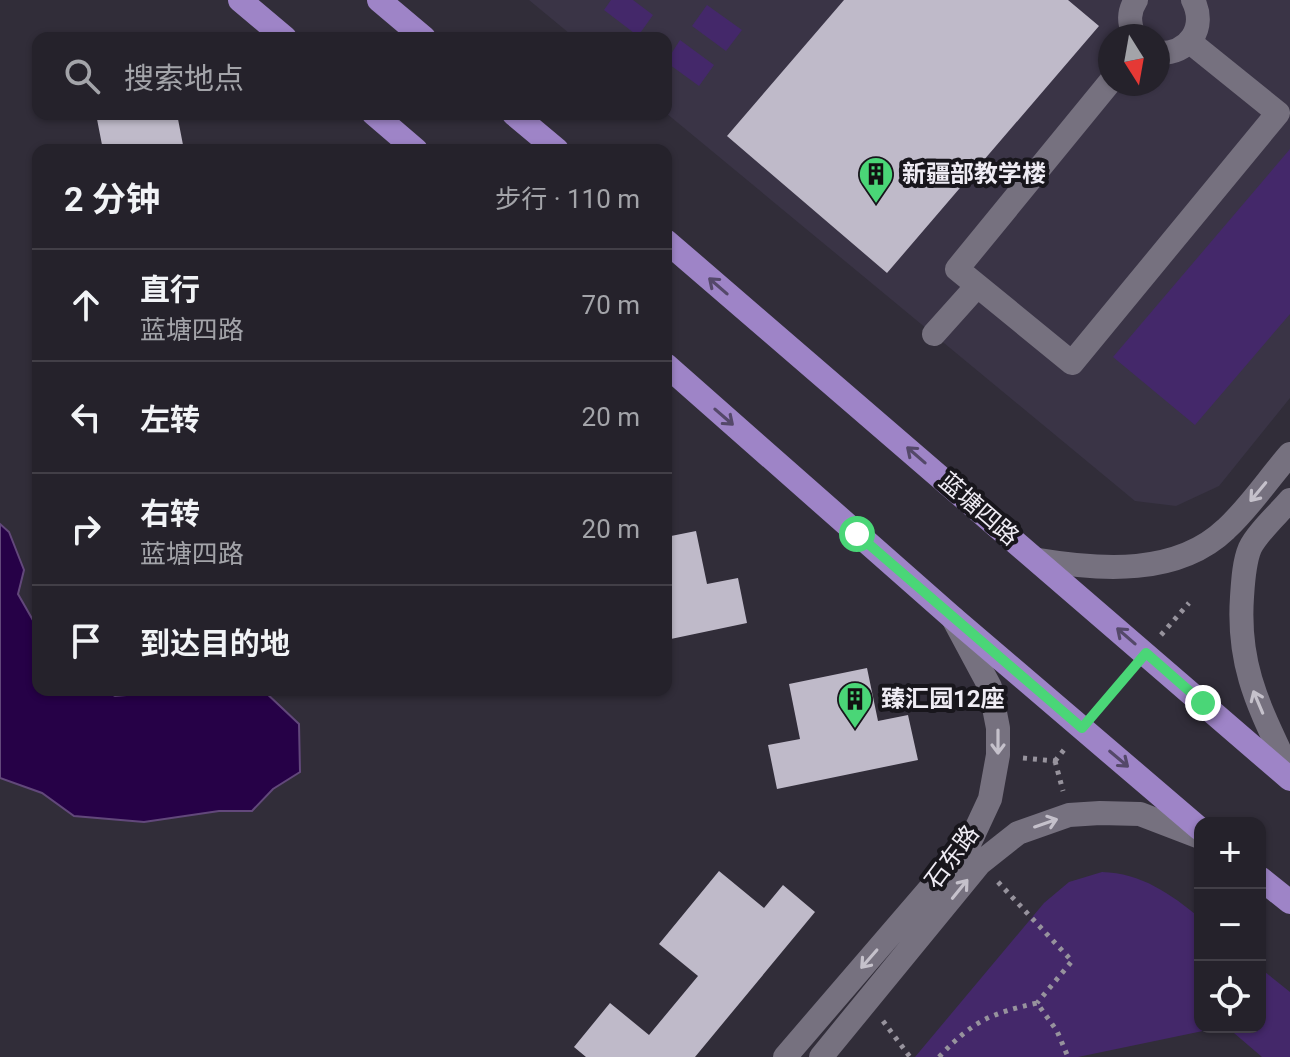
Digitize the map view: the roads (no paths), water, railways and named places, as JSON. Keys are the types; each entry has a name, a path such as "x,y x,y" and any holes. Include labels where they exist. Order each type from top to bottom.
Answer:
{"main road":[{"path":"240,0 278,32"},
{"path":"379,0 417,32"},
{"path":"381,120 409,144"},
{"path":"521,120 550,144"},
{"name":"蓝塘四路","path":"672,253 1039,560 1290,779"},
{"path":"672,370 953,618 1194,824"},
{"path":"1266,883 1290,902"}],"street":[{"path":"1130,24 1136,0"},
{"path":"1170,53 1190,42 1196,32 1199,21 1193,0"},
{"path":"1099,96 957,269 1072,363 1278,113 1190,42"},
{"path":"934,334 977,286"},
{"path":"1039,560 1117,569 1175,557 1200,548 1226,530 1290,454"},
{"path":"1290,500 1251,547 1243,583 1242,654 1254,695 1290,773"},
{"name":"石东路","path":"785,1057 970,842 990,799 998,755 996,714 990,687 953,618"},
{"name":"石东路","path":"821,1057 980,863 1018,833 1069,815 1140,814 1194,835"}],"place":[{"name":"新疆部教学楼","path":"876,205"},
{"name":"臻汇园12座","path":"855,730"}]}
